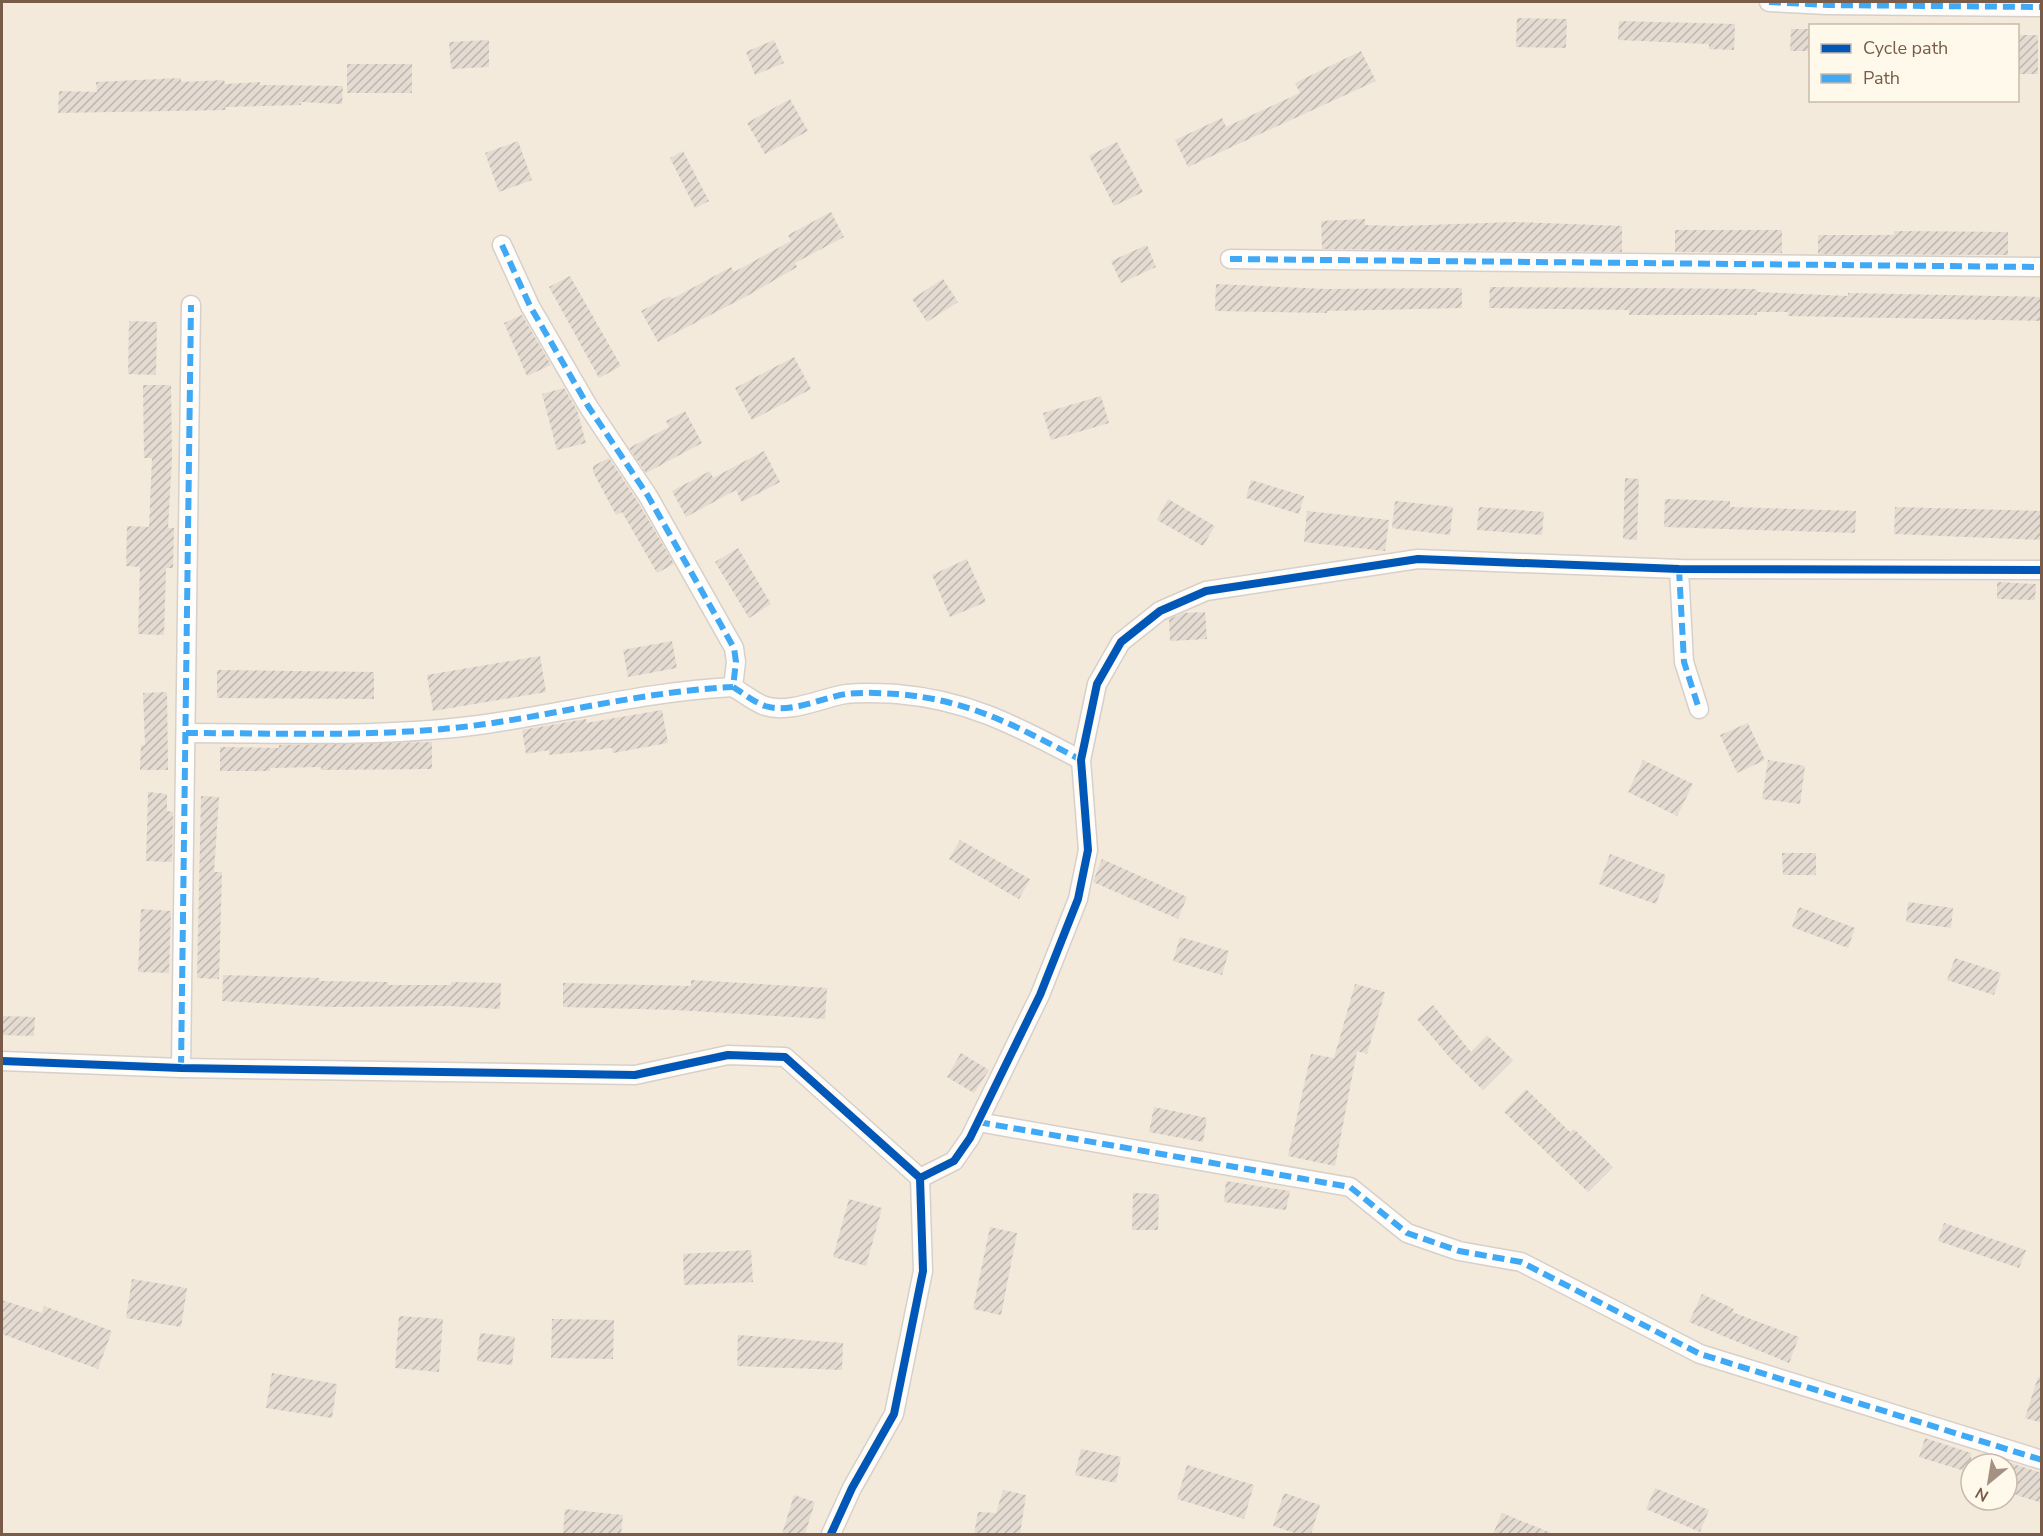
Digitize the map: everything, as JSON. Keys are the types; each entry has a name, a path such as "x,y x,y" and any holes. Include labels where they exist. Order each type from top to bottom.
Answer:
{"street":[{"path":"1769,2 2042,7"},
{"path":"502,245 536,316 588,406 648,496 734,648 736,662 734,687"},
{"path":"1230,259 2042,267"},
{"path":"181,1068 191,305"},
{"path":"920,1178 954,1161 978,1122 1040,995 1078,899 1088,850 1081,760 1097,684 1121,642 1160,611 1206,591 1418,559 1679,569 2042,570"},
{"path":"1679,569 1684,662 1699,709"},
{"path":"186,733 424,730 485,724 671,692 734,687 765,706 789,708 848,694 895,694 937,698 973,707 1021,728 1081,760"},
{"path":"2,1061 181,1068 635,1075 728,1055 785,1057 920,1178 923,1270 894,1414 852,1488 831,1534"},
{"path":"978,1122 1350,1186 1407,1233 1459,1251 1521,1262 1700,1354 2042,1460"}],"shaded area":[{"path":"2,2 2041,2 2041,1534 2,1534"}],"building":[{"path":"1517,18 1567,19 1566,48 1516,47"},
{"path":"1619,21 1735,24 1734,50 1709,49 1709,44 1618,40"},
{"path":"1791,29 1809,29 1809,51 1790,51"},
{"path":"2019,35 2038,35 2038,74 2019,74"},
{"path":"489,40 489,67 451,69 449,42"},
{"path":"774,40 784,63 755,75 746,52"},
{"path":"1361,51 1376,81 1188,167 1175,140 1222,118 1226,127 1300,93 1295,83"},
{"path":"347,64 412,64 412,93 347,93"},
{"path":"181,78 181,82 224,80 225,84 260,82 260,85 343,86 342,104 301,102 301,105 225,107 226,110 58,113 59,91 97,92 96,82"},
{"path":"790,99 808,131 765,154 747,123"},
{"path":"518,141 532,180 499,192 485,153"},
{"path":"1117,142 1143,192 1114,206 1089,156"},
{"path":"683,151 709,201 695,208 670,158"},
{"path":"831,212 844,237 795,263 797,267 747,296 658,342 641,311 670,296 672,299 731,267 734,272 791,241 788,235"},
{"path":"1365,219 1365,225 1398,226 1516,222 1622,226 1622,252 1322,249 1321,221"},
{"path":"1675,230 1782,230 1782,253 1675,252"},
{"path":"1894,231 2008,232 2008,255 1818,254 1818,235 1894,235"},
{"path":"1147,245 1156,267 1121,283 1111,261"},
{"path":"570,276 621,366 599,378 549,287"},
{"path":"943,279 958,302 927,322 912,299"},
{"path":"1216,284 1327,289 1462,288 1462,308 1327,311 1327,313 1215,311"},
{"path":"1490,287 1757,289 1757,292 1848,296 1848,293 2042,297 2042,321 1788,316 1788,312 1757,312 1757,315 1629,315 1629,310 1489,308"},
{"path":"522,315 551,365 527,376 504,323"},
{"path":"129,321 157,322 156,375 128,374"},
{"path":"794,357 811,389 752,420 735,388"},
{"path":"143,385 171,385 172,458 168,528 174,528 173,568 166,568 164,635 138,634 140,567 126,566 127,526 149,527 152,458 144,458"},
{"path":"564,388 577,410 586,443 557,450 542,394"},
{"path":"1101,396 1109,423 1051,440 1043,413"},
{"path":"685,411 702,443 646,473 629,448 669,427 666,421"},
{"path":"764,451 780,482 742,502 736,490 686,517 672,491 710,471 713,478"},
{"path":"609,458 674,564 657,573 622,512 616,515 593,472 593,466"},
{"path":"1625,478 1639,479 1637,540 1623,539"},
{"path":"1251,480 1304,496 1299,514 1246,498"},
{"path":"1168,499 1215,526 1203,546 1157,520"},
{"path":"1665,499 1730,501 1730,507 1856,511 1855,533 1664,527"},
{"path":"1395,501 1453,507 1450,535 1392,528"},
{"path":"1479,507 1544,512 1542,535 1477,530"},
{"path":"1895,507 2042,511 2042,540 1894,534"},
{"path":"1307,511 1389,520 1385,551 1304,542"},
{"path":"738,548 771,604 749,618 715,562"},
{"path":"967,559 986,602 950,617 932,575"},
{"path":"1997,582 2036,584 2035,600 1997,599"},
{"path":"1205,612 1207,639 1170,641 1169,619 1184,613"},
{"path":"672,641 677,668 628,677 623,650"},
{"path":"540,656 546,692 433,711 427,675"},
{"path":"217,670 374,672 374,699 217,698"},
{"path":"167,692 168,770 140,770 141,745 145,745 143,693"},
{"path":"662,710 668,743 613,753 612,748 549,755 549,750 526,754 522,730 586,719 586,723"},
{"path":"1748,723 1765,760 1737,773 1720,735"},
{"path":"432,742 432,769 321,770 321,767 270,768 270,771 220,771 220,747 279,748 279,745"},
{"path":"1643,760 1693,784 1677,816 1628,792"},
{"path":"1768,760 1805,766 1800,804 1762,799"},
{"path":"148,792 167,794 167,811 173,812 172,862 146,861"},
{"path":"201,796 219,797 214,872 222,872 219,979 197,978"},
{"path":"960,840 1030,879 1019,899 949,859"},
{"path":"1782,853 1816,853 1816,875 1783,875"},
{"path":"1610,854 1666,875 1656,904 1599,884"},
{"path":"1102,859 1187,897 1178,919 1093,882"},
{"path":"1908,902 1953,908 1951,928 1906,922"},
{"path":"1799,907 1855,928 1848,948 1792,927"},
{"path":"141,909 171,911 169,973 138,972"},
{"path":"1180,937 1229,951 1222,975 1173,961"},
{"path":"1955,958 2001,973 1994,995 1947,980"},
{"path":"223,975 320,978 319,981 388,982 388,985 451,985 451,982 501,983 500,1009 450,1006 332,1007 222,1001"},
{"path":"691,980 827,988 825,1019 676,1010 563,1007 563,983 691,986"},
{"path":"1355,984 1385,992 1367,1054 1357,1051 1335,1166 1288,1156 1311,1054 1334,1058"},
{"path":"1433,1005 1471,1052 1487,1035 1513,1060 1483,1090 1450,1058 1417,1019"},
{"path":"2,1016 35,1017 34,1036 2,1035"},
{"path":"961,1053 989,1070 974,1093 947,1077"},
{"path":"1526,1089 1570,1132 1574,1129 1613,1167 1588,1192 1504,1112"},
{"path":"1154,1107 1207,1118 1203,1142 1149,1132"},
{"path":"1226,1181 1290,1191 1286,1210 1224,1202"},
{"path":"1133,1193 1159,1194 1158,1230 1132,1230"},
{"path":"849,1199 882,1208 866,1266 833,1257"},
{"path":"1944,1223 2026,1250 2019,1268 1938,1241"},
{"path":"990,1227 1017,1233 1001,1315 973,1309"},
{"path":"751,1250 753,1282 684,1285 683,1254"},
{"path":"132,1279 187,1288 181,1327 126,1318"},
{"path":"1702,1294 1734,1309 1732,1312 1799,1337 1789,1363 1689,1322"},
{"path":"2,1300 42,1313 44,1306 112,1331 98,1369 2,1334"},
{"path":"399,1316 443,1319 439,1372 395,1368"},
{"path":"552,1319 614,1320 613,1359 551,1358"},
{"path":"480,1333 515,1337 512,1365 477,1361"},
{"path":"738,1335 843,1343 842,1370 737,1366"},
{"path":"272,1373 337,1384 332,1418 266,1408"},
{"path":"2038,1377 2042,1377 2042,1423 2025,1418"},
{"path":"1925,1438 1968,1452 1959,1452 1959,1469 1919,1457"},
{"path":"1081,1449 1121,1457 1116,1483 1075,1475"},
{"path":"1187,1465 1254,1485 1244,1519 1177,1499"},
{"path":"2019,1466 2042,1473 2042,1503 2019,1496"},
{"path":"1655,1488 1709,1510 1700,1532 1646,1509"},
{"path":"1003,1490 1026,1495 1020,1534 974,1534 978,1512 996,1513"},
{"path":"1284,1493 1320,1505 1311,1534 1298,1534 1273,1526"},
{"path":"794,1495 815,1502 805,1534 782,1534"},
{"path":"565,1509 623,1515 621,1534 563,1534"},
{"path":"1502,1513 1554,1534 1493,1534"}],"marked path":[{"path":"1769,2 1827,5 2042,7"},
{"path":"502,245 530,306 588,406 648,496 734,648 736,662 733,687 753,700 775,708 795,707 836,696 858,693 897,694 948,702 1014,726 1081,760"},
{"path":"1230,259 2042,267"},
{"path":"181,1068 191,305"},
{"path":"1679,569 1684,662 1699,709"},
{"path":"186,733 336,734 449,728 486,724 671,693 733,687"},
{"path":"978,1122 1350,1187 1407,1233 1459,1251 1521,1262 1700,1354 2042,1460"}],"cycle path":[{"path":"920,1178 954,1161 970,1138 1040,995 1078,899 1088,850 1081,760 1097,684 1121,642 1160,611 1206,591 1418,559 1679,569 2042,570"},
{"path":"2,1061 181,1068 635,1075 728,1055 785,1057 920,1178 923,1271 894,1414 852,1488 831,1534"}]}
